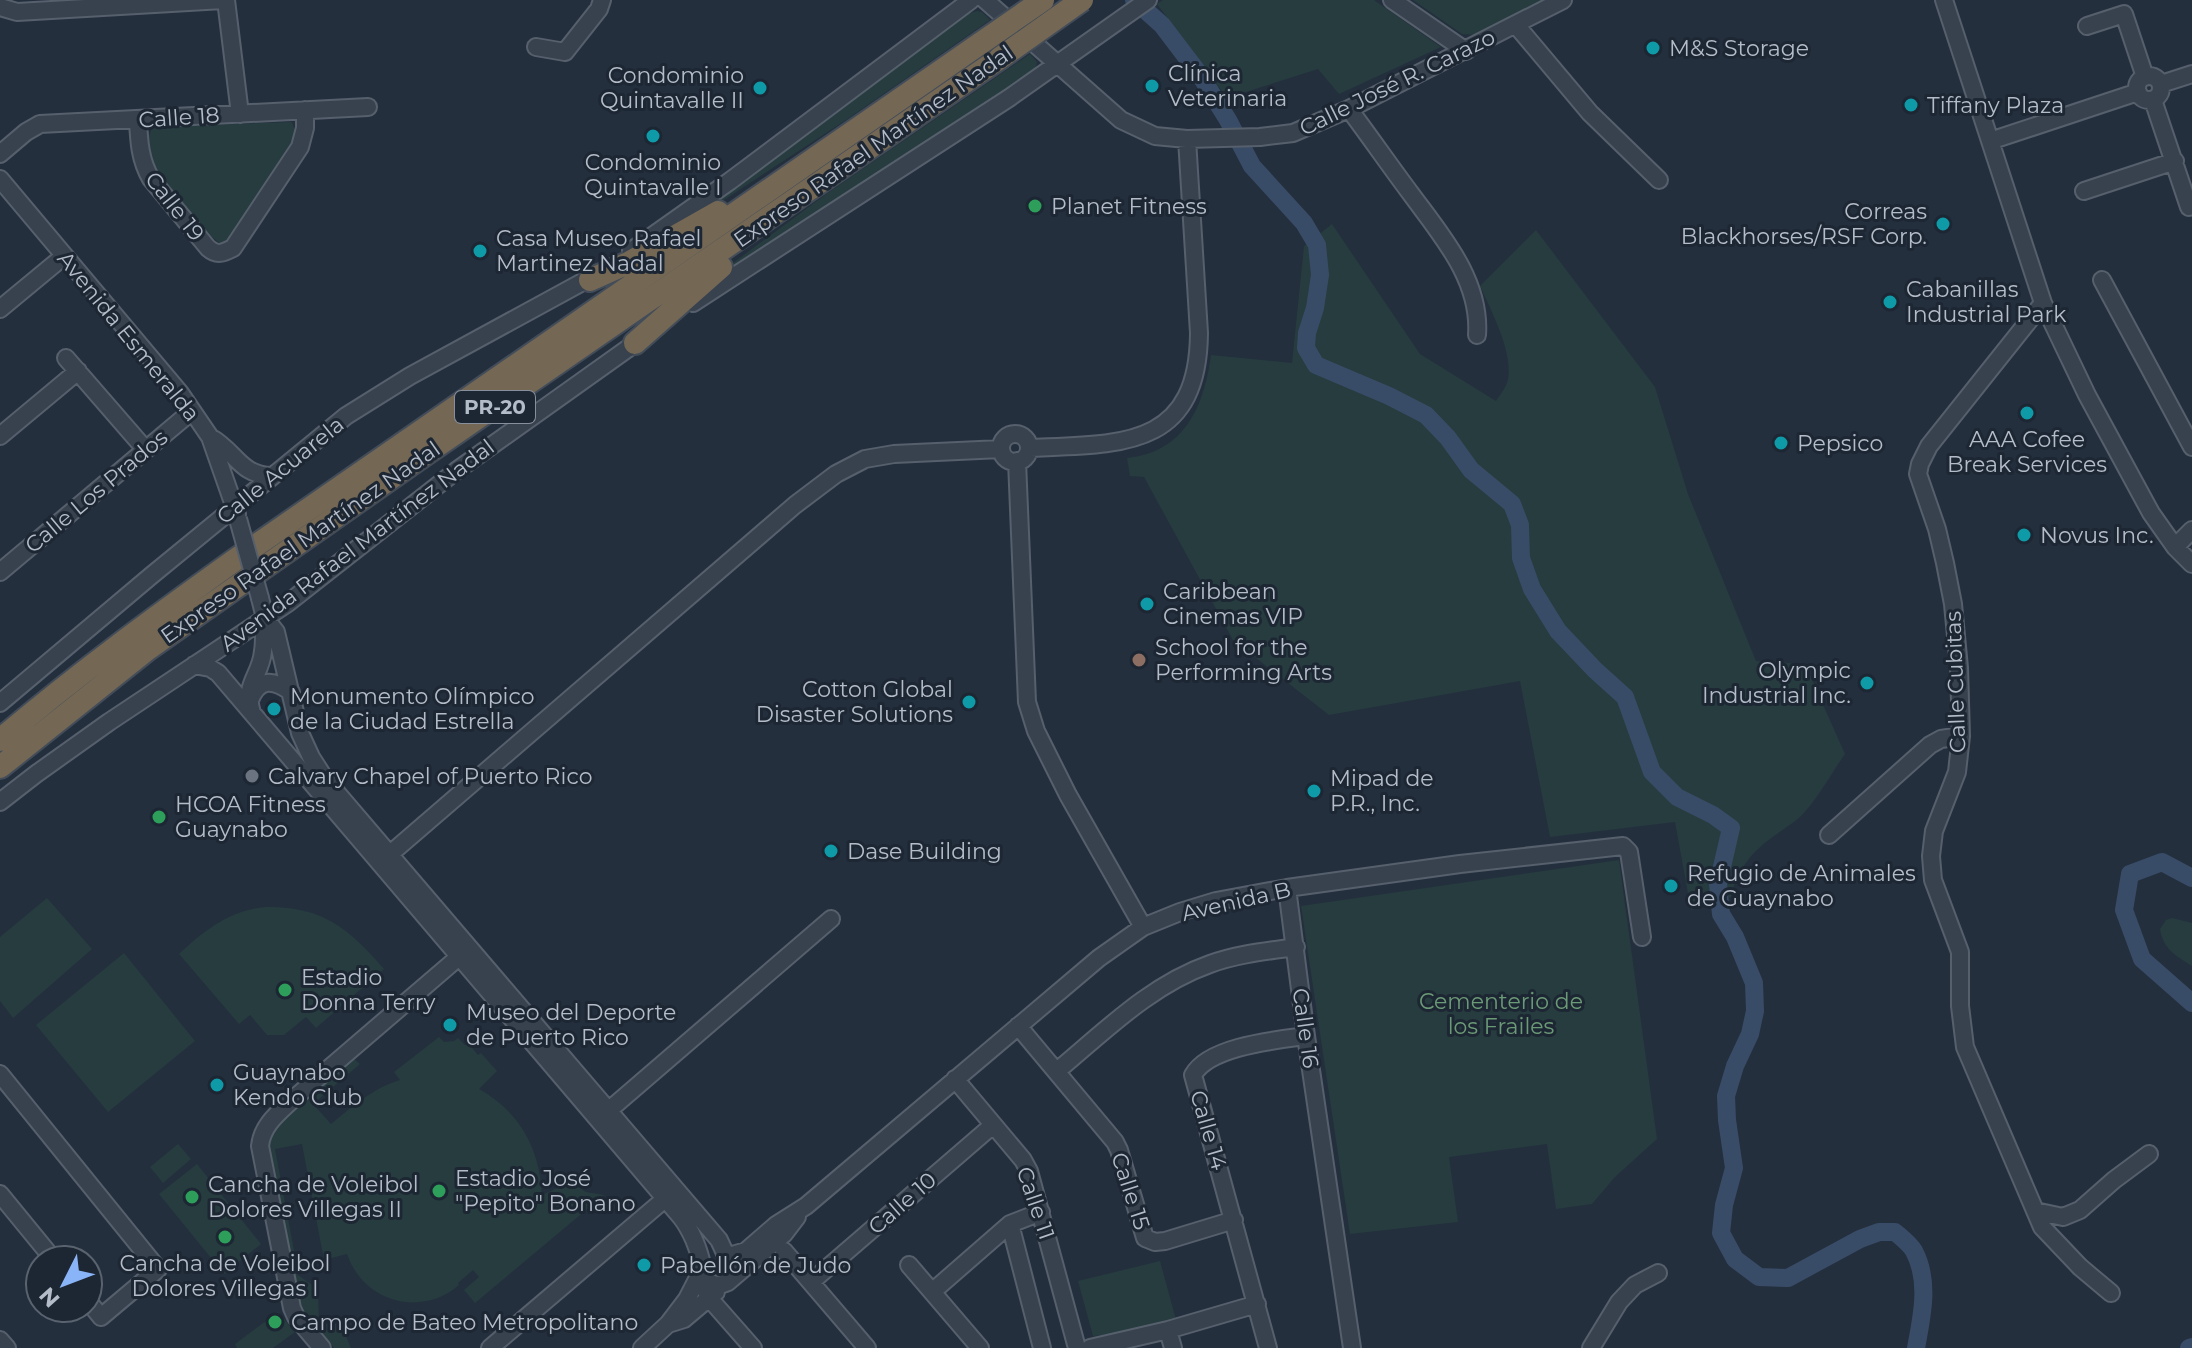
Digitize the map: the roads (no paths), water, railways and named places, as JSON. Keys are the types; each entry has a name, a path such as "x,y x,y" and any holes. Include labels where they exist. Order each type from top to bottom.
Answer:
{"highway":[{"name":"Expreso Rafael Martínez Nadal","path":"0,767 148,649 421,457 1043,0"},
{"name":"Expreso Rafael Martínez Nadal","path":"0,740 125,639 222,569 770,203 1000,58 1082,0"},
{"path":"590,280 628,263 719,211 770,203"},
{"path":"635,343 741,250 770,203"}],"street":[{"path":"0,7 17,12 225,0 240,114"},
{"path":"536,47 565,52 599,9 602,0"},
{"name":"Calle Acuarela","path":"1,702 236,513 272,476 346,416 410,376 590,280 730,181 971,0"},
{"name":"Calle José R. Carazo","path":"985,0 1110,112 1131,126 1155,136 1195,139 1293,133 1349,109 1563,0"},
{"path":"1056,64 1148,0"},
{"path":"1392,0 1466,51"},
{"path":"1944,0 2043,303 2087,395 2151,513 2175,547 2192,564"},
{"path":"2087,26 2124,14 2189,207"},
{"path":"1516,25 1590,113 1659,180"},
{"name":"Avenida Rafael Martínez Nadal","path":"0,802 58,757 311,585 456,471 635,343 1056,64"},
{"path":"1990,141 2192,74"},
{"name":"Calle 18","path":"0,154 40,124 368,107"},
{"path":"1349,109 1453,252 1474,295 1477,335"},
{"name":"Calle 19","path":"138,120 144,167 151,179 208,248 220,254 233,248 300,147 305,128 305,110"},
{"path":"1155,136 1174,149 1189,174"},
{"path":"1029,448 1113,443 1147,435 1175,414 1187,395 1196,366 1199,333 1189,174 1195,139"},
{"path":"2084,191 2175,161"},
{"name":"Avenida Esmeralda","path":"0,179 180,393 210,437 236,513 265,618"},
{"path":"0,309 64,256"},
{"path":"2102,280 2192,447"},
{"name":"Calle Cubitas","path":"2043,303 1929,446 1919,466 1918,474 1937,529 1953,604 1959,668 1961,736 1957,772 1934,831 1931,856 1933,880 1960,952 1960,1006 1965,1047 2042,1227 2111,1293"},
{"path":"0,436 72,364 145,449"},
{"name":"Calle Los Prados","path":"0,572 192,411"},
{"path":"1015,434 1023,437 1029,448 1026,456 1017,461 1006,459 1001,449 1004,439 1015,434"},
{"path":"210,437 225,445 245,468 253,473 272,476"},
{"path":"385,859 795,505 836,474 865,459 894,454 1001,449"},
{"path":"1017,461 1027,702 1036,731 1068,795 1143,927"},
{"path":"2175,547 2192,530"},
{"path":"194,665 218,673 251,708 385,859 608,1111 719,1240 735,1267 729,1280 712,1284 703,1271 685,1223 666,1198 460,956 385,859 325,779 300,733 276,632 265,618"},
{"path":"251,708 249,690 263,656 265,618"},
{"path":"251,708 256,690 268,683 279,684 291,692"},
{"path":"1829,835 1930,745 1941,739 1961,736"},
{"name":"Avenida B","path":"727,1254 746,1251 776,1225 806,1206 1099,958 1143,927 1180,912 1216,901 1287,888 1623,846 1629,852 1642,937"},
{"name":"Calle 16","path":"1287,888 1352,1348"},
{"path":"608,1111 831,919"},
{"path":"1057,1071 1138,1003 1179,977 1210,964 1296,947"},
{"path":"322,1348 292,1308 261,1139 271,1120 291,1101 460,956"},
{"name":"Calle 15","path":"1018,1026 1119,1150 1145,1238 1155,1242 1165,1241 1234,1220"},
{"name":"Calle 14","path":"1268,1348 1193,1075 1206,1062 1240,1047 1306,1036"},
{"path":"0,1074 158,1269 104,1314"},
{"name":"Calle 11","path":"955,1079 1029,1171 1077,1348"},
{"name":"Calle 10","path":"811,1282 993,1125"},
{"path":"2035,1211 2063,1217 2080,1210 2149,1154"},
{"path":"0,1194 41,1244"},
{"path":"490,1348 666,1198"},
{"name":"Avenida B","path":"668,1324 684,1319 784,1234 806,1206"},
{"path":"932,1292 1010,1224 1041,1212"},
{"path":"1010,1224 1042,1348"},
{"path":"784,1251 867,1348"},
{"path":"727,1254 717,1252 709,1255 703,1271 703,1283 709,1298 753,1348"},
{"path":"909,1265 980,1348"},
{"name":"Avenida B","path":"642,1348 668,1324 703,1271"},
{"path":"1591,1348 1619,1302 1635,1285 1658,1273"},
{"path":"1090,1348 1168,1330 1257,1304"},
{"path":"1168,1330 1173,1348"},
{"path":"0,1340 7,1348"}],"waterway":[{"path":"1134,0 1162,25 1200,75 1252,166 1304,223 1317,245 1320,275 1306,348 1316,365 1426,415 1448,438 1471,470 1512,504 1520,525 1521,558 1532,589 1558,631 1625,697 1652,772 1677,797 1731,828 1718,884 1721,914 1735,937 1754,983 1755,1011 1750,1034 1735,1066 1726,1096 1734,1168 1724,1205 1721,1233 1735,1259 1759,1277 1788,1278 1860,1239 1879,1232 1895,1232 1914,1251 1922,1274 1923,1299 1916,1348"},
{"path":"2192,878 2162,862 2130,874 2124,910 2142,959 2192,1003"}],"place":[{"name":"M&S Storage","path":"1653,48"},
{"name":"Clínica Veterinaria","path":"1152,86"},
{"name":"Condominio Quintavalle II","path":"760,88"},
{"name":"Tiffany Plaza","path":"1911,105"},
{"name":"Condominio Quintavalle I","path":"653,136"},
{"name":"Planet Fitness","path":"1035,206"},
{"name":"Correas Blackhorses/RSF Corp.","path":"1943,224"},
{"name":"Casa Museo Rafael Martinez Nadal","path":"480,251"},
{"name":"Cabanillas Industrial Park","path":"1890,302"},
{"name":"AAA Cofee Break Services","path":"2027,413"},
{"name":"Pepsico","path":"1781,443"},
{"name":"Novus Inc.","path":"2024,535"},
{"name":"Caribbean Cinemas VIP","path":"1147,604"},
{"name":"School for the Performing Arts","path":"1139,660"},
{"name":"Olympic Industrial Inc.","path":"1867,683"},
{"name":"Cotton Global Disaster Solutions","path":"969,702"},
{"name":"Monumento Olímpico de la Ciudad Estrella","path":"274,709"},
{"name":"Calvary Chapel of Puerto Rico","path":"252,776"},
{"name":"Mipad de P.R., Inc.","path":"1314,791"},
{"name":"HCOA Fitness Guaynabo","path":"159,817"},
{"name":"Dase Building","path":"831,851"},
{"name":"Refugio de Animales de Guaynabo","path":"1671,886"},
{"name":"Estadio Donna Terry","path":"285,990"},
{"name":"Museo del Deporte de Puerto Rico","path":"450,1025"},
{"name":"Guaynabo Kendo Club","path":"217,1085"},
{"name":"Estadio José \"Pepito\" Bonano","path":"439,1191"},
{"name":"Cancha de Voleibol Dolores Villegas II","path":"192,1197"},
{"name":"Cancha de Voleibol Dolores Villegas I","path":"225,1237"},
{"name":"Pabellón de Judo","path":"644,1265"},
{"name":"Campo de Bateo Metropolitano","path":"275,1322"}],"park label":[{"name":"Cementerio de los Frailes","path":"1501,1014"}]}
